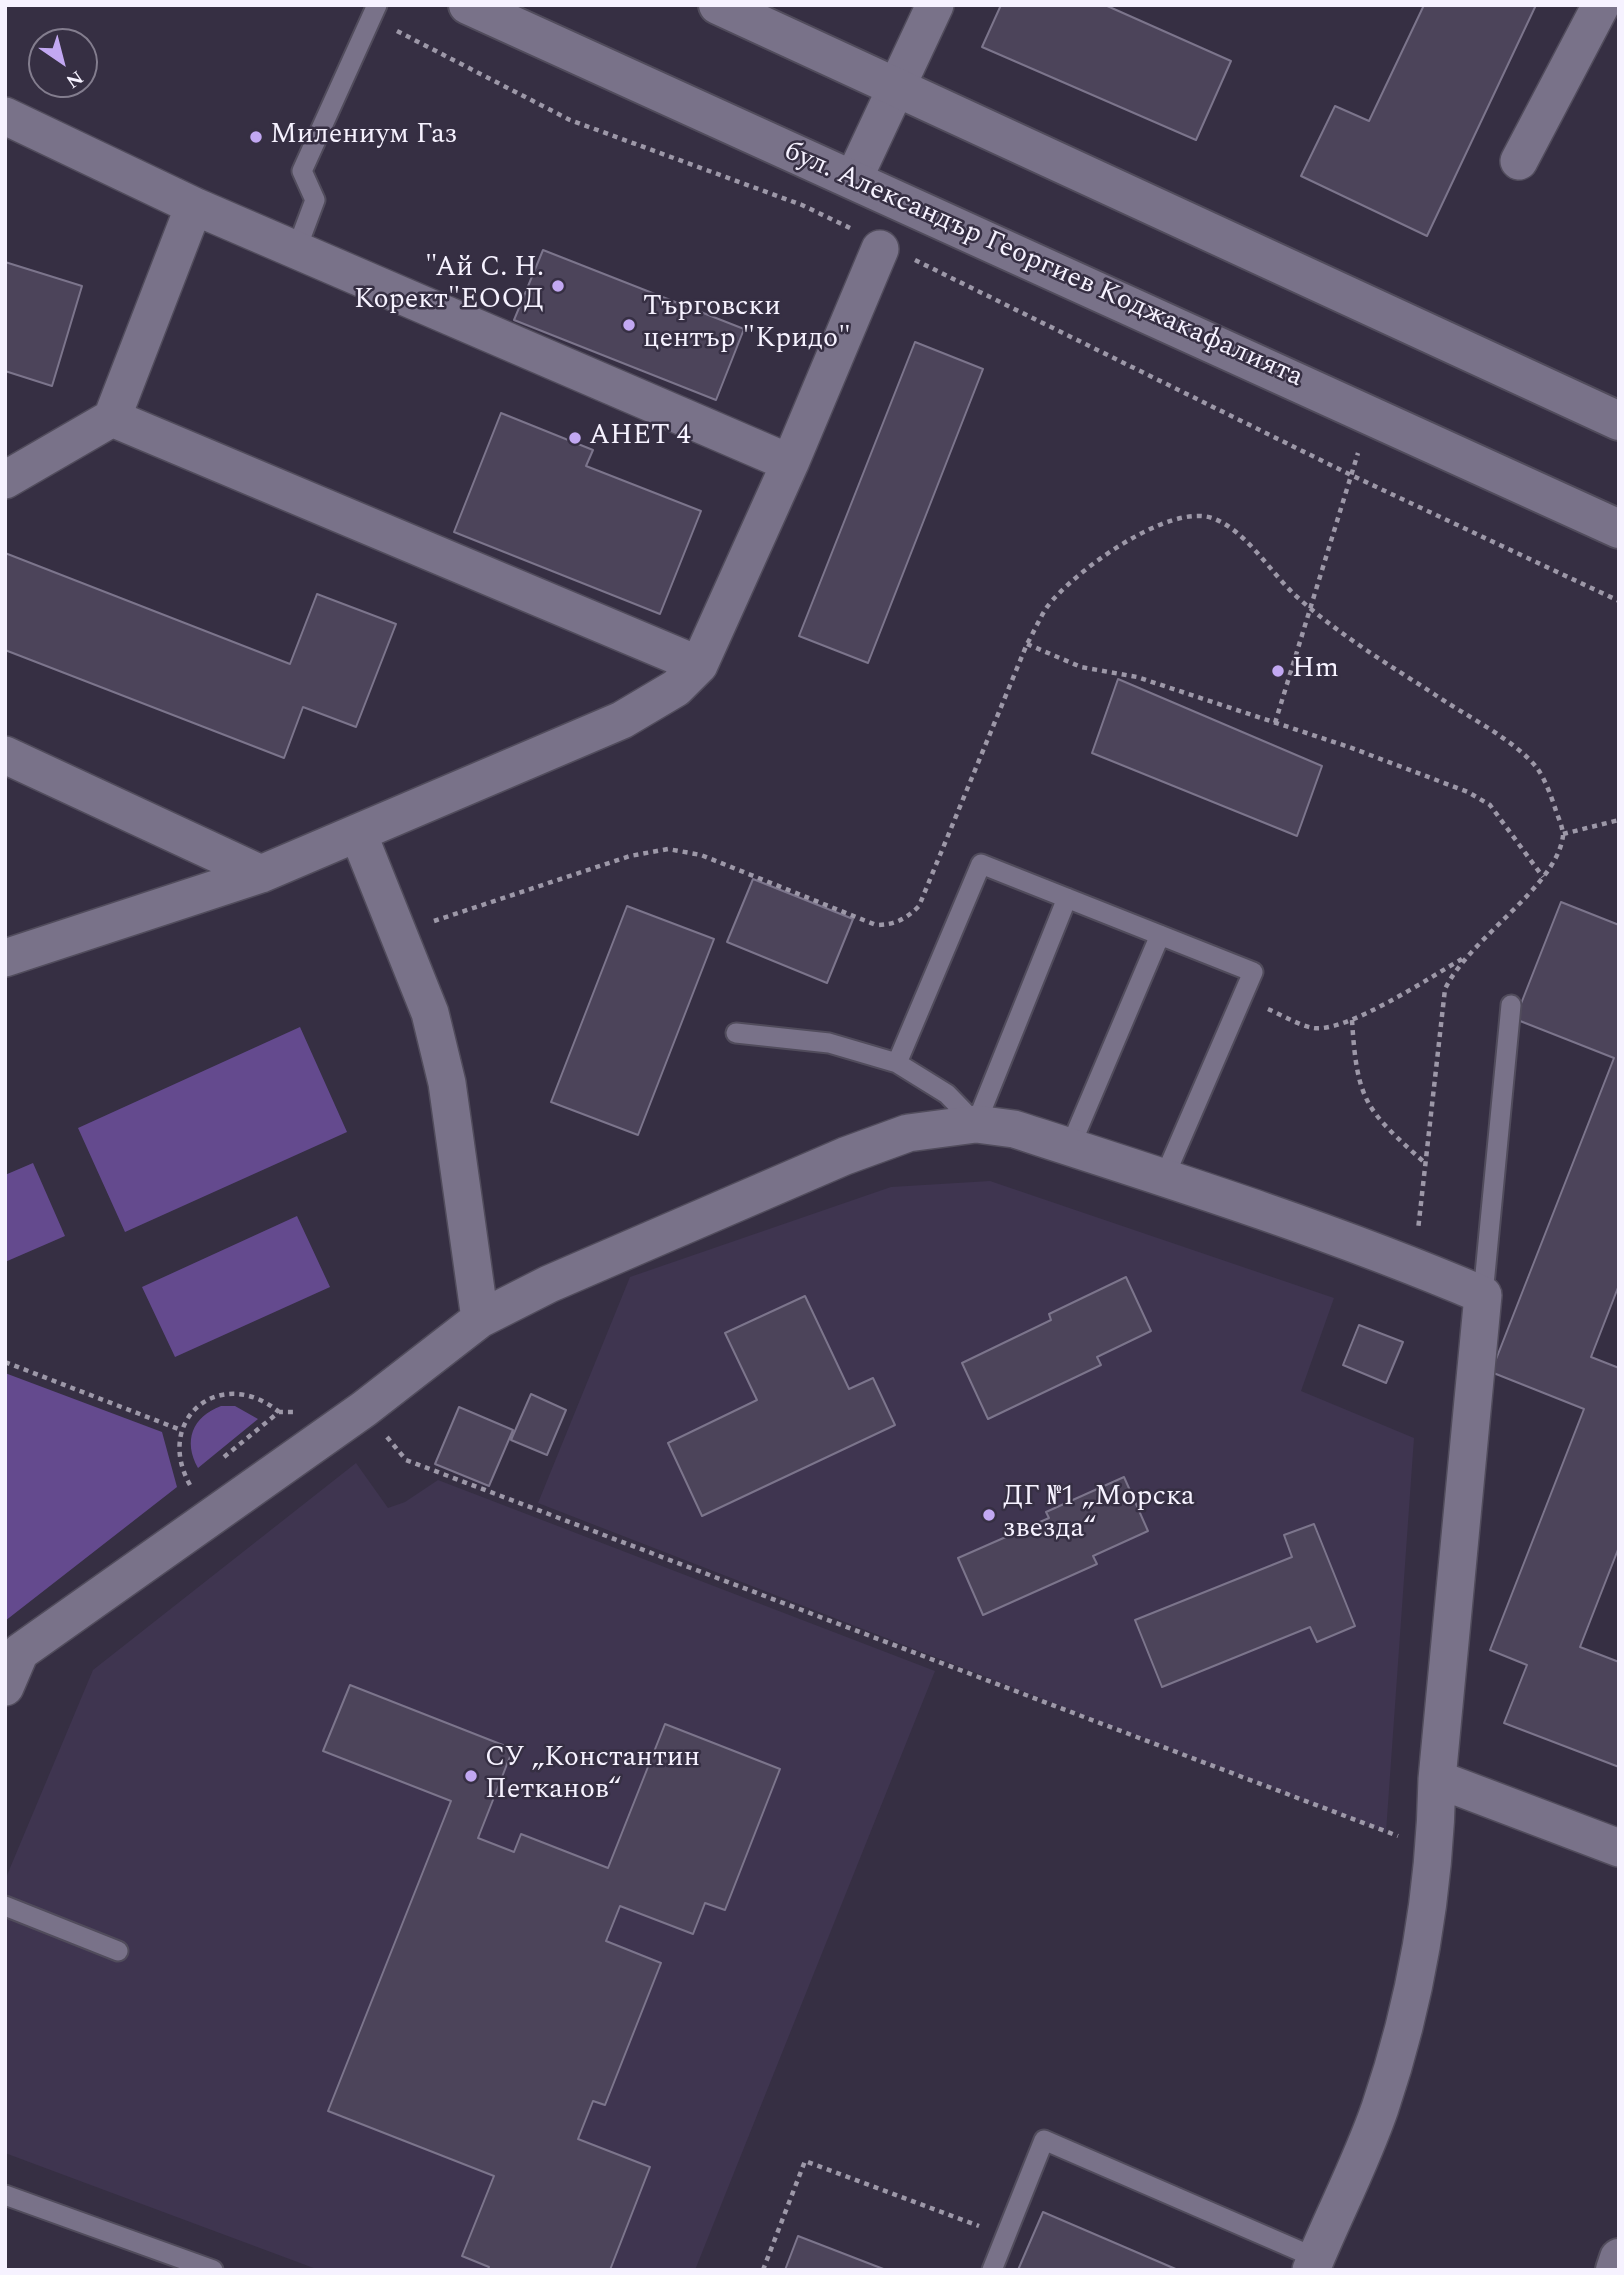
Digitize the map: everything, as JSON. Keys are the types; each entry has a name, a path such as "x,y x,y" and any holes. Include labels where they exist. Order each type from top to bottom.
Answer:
{"main road":[{"name":"бул. Александър Георгиев Коджакафалията","path":"468,5 1619,529"},
{"path":"718,5 1619,421"},
{"path":"1615,2270 1619,2258"}],"street":[{"path":"853,180 935,5"},
{"path":"1519,161 1601,5"},
{"path":"5,116 194,206 297,248 790,463"},
{"path":"5,480 112,418 194,206"},
{"path":"5,958 261,874 622,720 676,688 699,665 790,463 882,246"},
{"path":"112,418 699,665"},
{"path":"5,755 261,874"},
{"path":"358,833 430,1013 447,1083 480,1319"},
{"path":"5,1687 20,1651 364,1409 480,1319 549,1284 845,1156 908,1133 976,1124 1014,1129 1164,1178 1414,1266 1483,1295 1437,1779 1436,1851 1414,1987 1380,2109 1314,2264"},
{"path":"1437,1779 1619,1848"}],"lane":[{"path":"297,248 315,200 302,171 374,12"},
{"path":"897,1063 981,864 1253,972 1164,1178"},
{"path":"736,1033 829,1043 897,1063 947,1094 976,1124 1067,898"},
{"path":"1070,1147 1160,935"},
{"path":"1483,1295 1511,1005"},
{"path":"5,1906 118,1951"},
{"path":"992,2270 1044,2140 1314,2264"},
{"path":"5,2195 213,2270"}],"path":[{"path":"374,12 570,120 802,205 1351,475 1619,601"},
{"path":"1275,723 1369,415"},
{"path":"397,933 630,856 668,849 701,855 876,925 891,925 907,918 919,906 1027,644 1047,608 1073,578 1104,555 1164,522 1188,514 1210,517 1228,526 1310,608 1359,646 1509,744 1537,768 1554,805 1563,834 1556,860 1543,877 1463,959 1445,989 1414,1266"},
{"path":"1027,644 1082,667 1137,677 1468,792 1490,805 1543,877"},
{"path":"1563,834 1619,820"},
{"path":"1242,998 1311,1028 1328,1028 1352,1020 1463,959"},
{"path":"1352,1020 1355,1071 1365,1098 1378,1121 1425,1163"},
{"path":"5,1362 181,1430"},
{"path":"200,1477 190,1485 181,1468 178,1449 181,1430 191,1413 206,1400 225,1393 245,1393 263,1399 279,1412"},
{"path":"364,1409 406,1460 1436,1851"},
{"path":"220,1461 279,1412 303,1411"},
{"path":"763,2270 805,2161 1006,2236"}],"shaded area":[{"path":"300,1027 347,1132 125,1232 78,1128"},
{"path":"33,1163 65,1236 5,1262 5,1175"},
{"name":"ДГ №1 „Морска звезда“","path":"990,1181 1334,1298 1301,1391 1414,1438 1386,1832 538,1503 630,1277 891,1187"},
{"path":"297,1216 330,1287 175,1357 142,1287"},
{"path":"5,1373 162,1432 177,1487 5,1621"},
{"path":"221,1406 235,1406 258,1419 198,1468 191,1448 193,1431 203,1417"},
{"name":"СУ „Константин Петканов“","path":"356,1463 388,1508 405,1502 438,1480 935,1671 695,2270 319,2270 5,2153 5,1880 93,1670"}],"building":[{"path":"1001,5 1105,5 1231,61 1196,140 982,47"},
{"path":"1424,5 1536,5 1427,236 1301,176 1335,106 1369,121"},
{"name":"Търговски център \"Кридо\"","path":"543,250 744,329 716,400 514,320"},
{"path":"5,262 82,286 52,386 5,371"},
{"path":"915,342 983,369 868,663 799,636"},
{"path":"501,413 593,450 586,466 701,511 660,614 454,532"},
{"path":"5,553 290,664 317,594 396,624 356,727 303,707 284,758 5,650"},
{"path":"1118,679 1322,766 1297,836 1092,753"},
{"path":"753,879 853,919 827,983 727,942"},
{"path":"1561,902 1619,925 1619,1285 1591,1357 1619,1368 1619,1547 1580,1647 1619,1662 1619,1767 1504,1723 1527,1665 1490,1650 1584,1409 1491,1372 1614,1058 1515,1019"},
{"path":"627,906 714,939 638,1135 551,1102"},
{"path":"1126,1277 1151,1331 1097,1357 1101,1365 988,1419 962,1363 1051,1320 1049,1314"},
{"path":"805,1296 849,1389 873,1378 895,1425 702,1516 668,1443 757,1400 725,1333"},
{"path":"1359,1325 1403,1342 1386,1383 1343,1365"},
{"path":"531,1394 566,1410 547,1455 511,1440"},
{"path":"459,1407 513,1430 489,1486 435,1464"},
{"path":"1124,1477 1148,1531 1093,1556 1097,1564 983,1615 958,1558 1049,1518 1046,1512"},
{"path":"1314,1524 1355,1626 1317,1642 1310,1627 1162,1687 1135,1620 1292,1557 1284,1535"},
{"path":"350,1685 513,1749 478,1838 514,1852 521,1834 608,1868 665,1724 780,1769 725,1910 705,1903 693,1934 620,1906 606,1941 661,1963 605,2105 593,2101 578,2139 650,2167 610,2270 488,2270 489,2267 462,2256 494,2176 328,2111 451,1801 323,1751"},
{"path":"1043,2212 1178,2270 1018,2270"},
{"path":"798,2236 886,2270 785,2270"}],"place":[{"name":"Милениум Газ","path":"256,137"},
{"name":"\"Ай С. Н. Корект\"ЕООД","path":"558,286"},
{"name":"Търговски център \"Кридо\"","path":"629,325"},
{"name":"АНЕТ 4","path":"575,438"},
{"name":"Hm","path":"1278,671"},
{"name":"ДГ №1 „Морска звезда“","path":"989,1515"},
{"name":"СУ „Константин Петканов“","path":"471,1776"}]}
